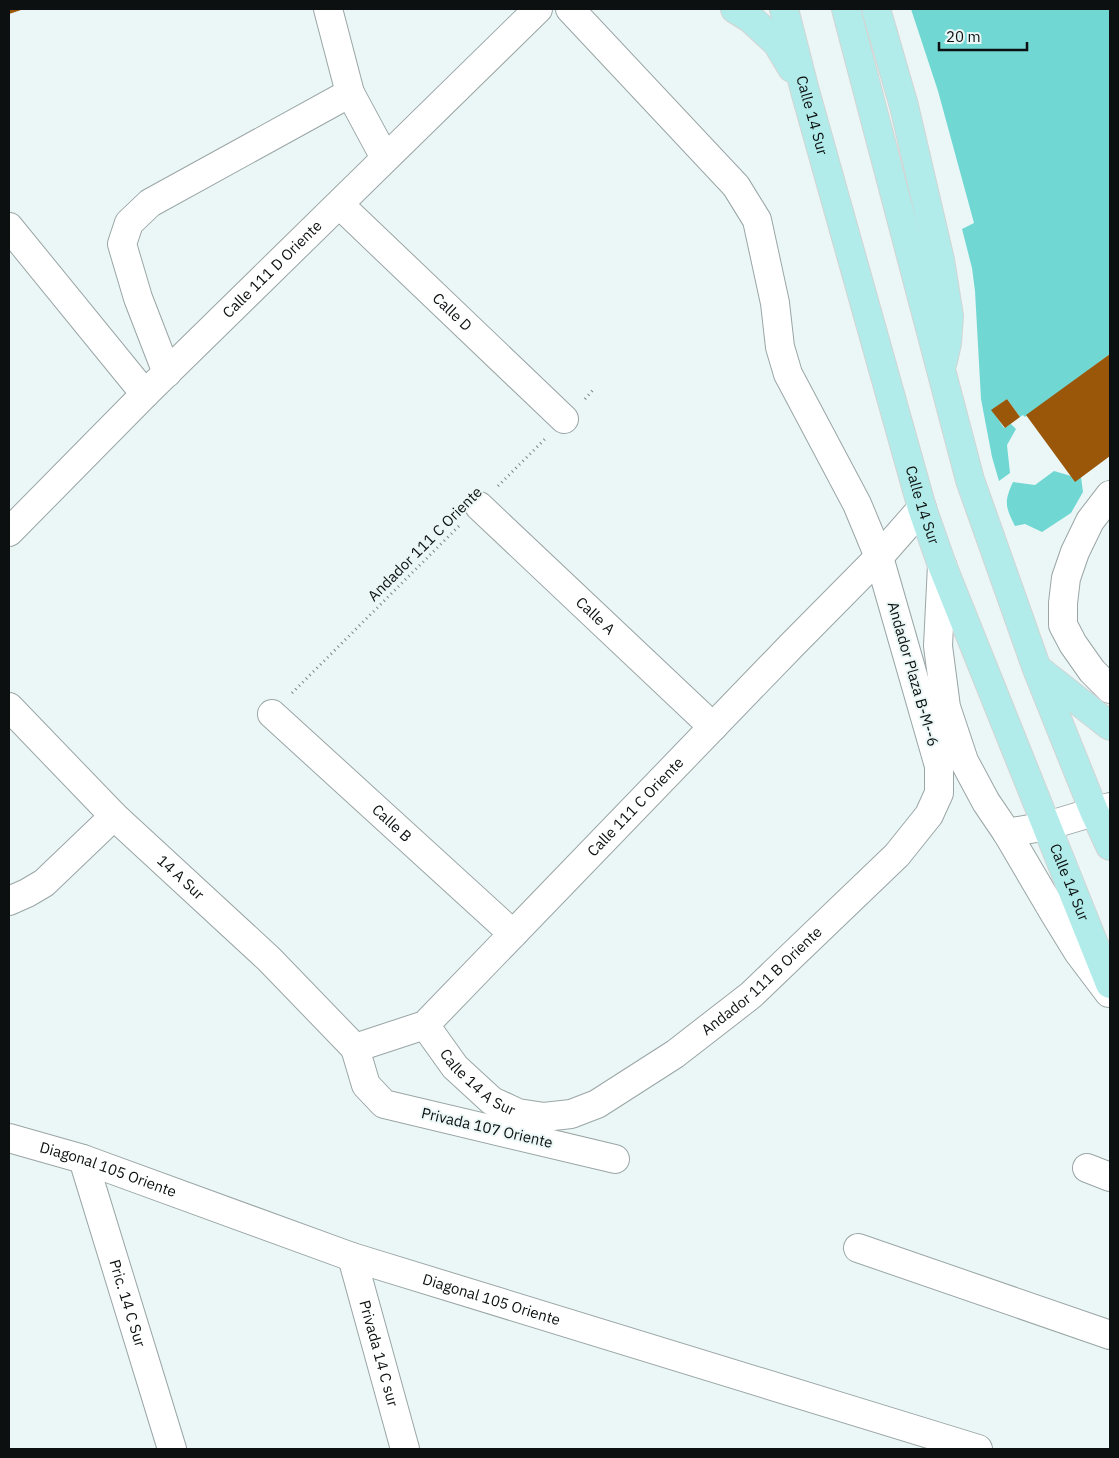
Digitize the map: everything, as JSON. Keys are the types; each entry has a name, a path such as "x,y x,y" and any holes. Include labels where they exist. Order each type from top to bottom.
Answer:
{"main road":[{"path":"735,9 752,19 777,43 805,91"},
{"name":"Calle 14 Sur","path":"784,9 805,91 922,508 942,565 1110,984"},
{"path":"846,9 970,480 1037,669 1102,809 1110,846"},
{"path":"876,9 904,106 940,260 949,316 947,343 940,369"},
{"path":"1037,669 1110,726"}],"street":[{"path":"328,9 350,94 385,158"},
{"name":"Calle 111 D Oriente","path":"9,532 145,394 538,9"},
{"name":"Andador Plaza B-M--6","path":"570,9 736,186 756,220 775,304 780,347 788,374 857,504 879,557 939,766 939,793"},
{"path":"168,373 138,298 122,244 129,223 150,203 350,94"},
{"name":"Calle D","path":"340,205 564,419"},
{"path":"9,227 145,394"},
{"path":"1110,495 1090,521 1075,552 1066,578 1063,603 1063,625 1073,644 1092,670 1110,689"},
{"name":"Calle A","path":"479,506 713,726"},
{"name":"Calle 111 C Oriente","path":"355,1048 425,1025 879,557 922,508"},
{"path":"942,565 938,646 946,707 964,761 986,802 1007,833 1078,952 1110,994"},
{"name":"14 A Sur","path":"9,707 114,816 269,959 355,1048"},
{"name":"Calle B","path":"272,714 513,934"},
{"name":"Andador 111 B Oriente","path":"544,1117 571,1114 597,1104 675,1054 751,995 897,855 929,815 939,793"},
{"path":"1007,833 1047,826 1102,809"},
{"path":"9,901 44,883 114,816"},
{"name":"Calle 14 A Sur","path":"425,1025 455,1067 492,1101 518,1112 544,1117"},
{"name":"Privada 107 Oriente","path":"355,1048 366,1085 384,1104 615,1159"},
{"name":"Diagonal 105 Oriente","path":"9,1138 83,1159 352,1257 964,1448"},
{"name":"Pric. 14 C Sur","path":"83,1159 172,1449"},
{"path":"858,1248 1110,1335"},
{"name":"Privada 14 C sur","path":"352,1257 405,1449"}],"path":[{"name":"Andador 111 C Oriente","path":"272,714 593,390"}],"shaded area":[{"path":"911,9 1110,9 1110,354 1025,417 1023,415 1020,417 1007,399 992,410 1004,428 1011,424 1016,429 1007,445 1010,473 999,481 992,457 981,399 975,291 972,268 962,229 974,223 938,91"},
{"path":"1054,471 1071,476 1075,481 1081,477 1083,492 1071,513 1042,532 1025,524 1015,526 1009,514 1007,504 1008,494 1013,482 1035,485"}],"building":[{"path":"9,9 24,9 9,14"},
{"path":"1110,354 1110,456 1075,482 1026,415"},
{"path":"1007,399 1020,417 1005,428 991,410"}]}
